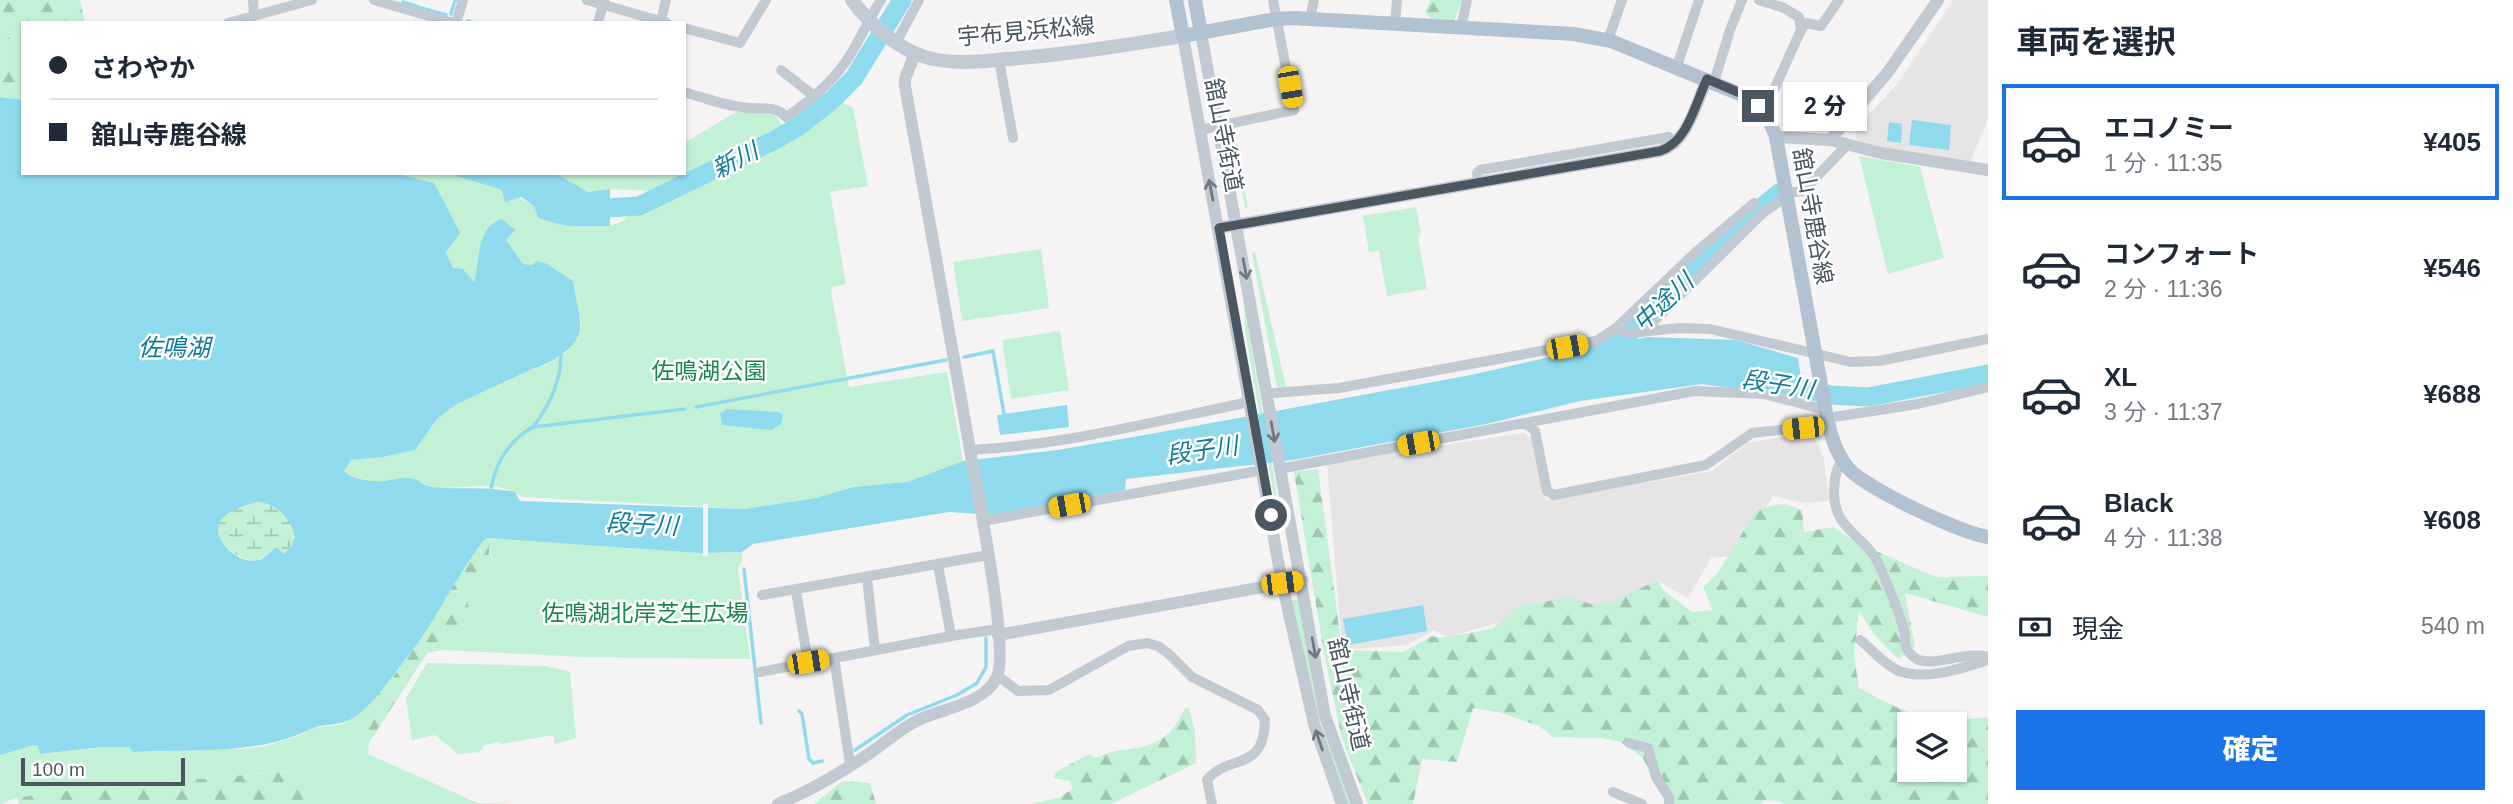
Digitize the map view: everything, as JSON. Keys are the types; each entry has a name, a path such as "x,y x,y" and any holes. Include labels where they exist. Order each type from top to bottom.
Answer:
{"main road":[{"name":"宇布見浜松線","path":"852,0 871,22 915,53 945,60 1041,57 1183,36"},
{"name":"舘山寺街道","path":"1176,0 1183,36"},
{"name":"舘山寺街道","path":"1195,0 1201,33"},
{"name":"舘山寺鹿谷線","path":"1183,36 1278,19 1574,34 1608,40 1677,66 1747,97 1761,109 1771,123 1776,137 1827,418 1833,442 1842,460"},
{"path":"1842,460 1850,470 1868,483 1950,526 1988,537"}],"street":[{"path":"253,0 254,15"},
{"path":"234,21 286,3 312,0"},
{"path":"374,0 397,3 449,21"},
{"path":"456,21 463,0"},
{"path":"587,0 604,2 661,21"},
{"path":"664,21 666,0"},
{"path":"686,28 740,43 766,0"},
{"path":"686,93 741,107 774,109 784,113 786,117 814,96 846,62 871,22 881,0"},
{"path":"895,40 919,0"},
{"path":"1200,130 1294,110 1273,0"},
{"path":"1310,19 1314,0"},
{"path":"1395,24 1397,0"},
{"path":"1461,28 1467,0"},
{"path":"1608,40 1622,0"},
{"path":"1677,66 1699,0"},
{"path":"1219,228 1660,151 1675,144 1685,130 1710,80 1742,0"},
{"path":"1759,0 1784,8 1799,17 1801,30"},
{"path":"1761,109 1768,103 1806,23 1821,26 1839,0"},
{"path":"1830,140 1888,72 1938,0"},
{"path":"599,21 604,2"},
{"name":"舘山寺街道","path":"1201,33 1325,716 1357,804"},
{"name":"舘山寺街道","path":"1183,36 1282,583 1314,724 1342,804"},
{"path":"778,804 849,756 871,753 899,730 978,696 990,688 998,676 1000,662 991,632 988,555 983,519 905,86 915,53"},
{"path":"999,60 1013,138"},
{"path":"780,71 814,96"},
{"path":"1776,137 1830,140 1894,155 1988,170"},
{"path":"1643,332 1786,191 1803,191 1847,145"},
{"path":"1266,396 1273,393 1339,388 1593,342 1615,329 1696,252 1754,203"},
{"path":"1615,329 1631,332 1679,328 1710,329 1851,362 1880,361 1988,339"},
{"path":"1521,423 1535,431 1546,487 1554,495 1706,466 1752,433 1918,404 1988,387"},
{"path":"1279,469 1695,391 1765,394 1827,418"},
{"path":"971,454 1088,436 1249,402"},
{"path":"1842,460 1835,476 1835,509 1839,519 1863,542 1878,562 1905,631 1906,647 1911,655 1918,660 1930,662 1975,653 1988,659"},
{"path":"983,519 1263,470"},
{"path":"762,595 988,555"},
{"path":"937,565 951,636"},
{"path":"867,578 875,650"},
{"path":"760,672 951,636 991,632 1302,580"},
{"path":"796,591 808,662"},
{"path":"1860,640 1887,664 1901,672 1939,673 1988,659"},
{"path":"998,676 1018,691 1049,690 1128,646 1147,643 1158,646 1192,677 1258,710 1265,720 1263,741 1255,753 1242,762 1213,773 1207,780 1212,804"},
{"path":"834,658 849,756"},
{"path":"1629,743 1648,748 1656,777 1670,797 1669,804"},
{"path":"1614,792 1642,804"}],"shaded area":[{"path":"1953,0 1988,0 1988,119 1970,162 1881,148 1857,140 1855,130 1899,82"},
{"path":"1812,432 1824,459 1829,501 1804,503 1773,496 1736,556 1711,558 1688,598 1657,580 1611,617 1505,621 1448,637 1434,630 1408,645 1342,650 1327,462 1524,433 1534,440 1546,500 1712,471 1747,443"}],"green space":[{"path":"0,0 80,0 85,21 21,21 21,100 0,97"},
{"path":"0,0 80,0 85,21 21,21 21,42 0,37"},
{"path":"1430,0 1462,0 1453,24 1430,18 1425,12"},
{"path":"0,62 21,71 21,85 0,84"},
{"name":"佐鳴湖公園","path":"843,103 853,108 868,186 830,192 846,284 832,287 831,292 849,387 947,372 963,461 907,482 853,487 816,498 744,509 522,497 502,488 431,487 414,479 369,480 344,471 351,460 415,450 437,419 455,405 546,365 567,352 581,328 573,281 533,265 523,264 505,240 483,237 474,283 453,268 446,252 434,183 401,175 450,175 469,178 534,206 538,218 575,226 603,226 621,222 654,199 756,159 807,129"},
{"path":"736,112 773,113 785,129 652,191 610,189 588,192 558,175 686,175 686,142"},
{"path":"1234,142 1237,142 1248,207 1245,208"},
{"path":"1859,156 1920,167 1944,258 1888,274"},
{"path":"1416,207 1427,289 1387,296 1379,251 1369,252 1363,216"},
{"path":"1041,249 1049,308 962,321 953,262"},
{"path":"1255,252 1286,387 1277,387 1252,253"},
{"path":"1244,305 1275,482 1276,508 1245,330"},
{"path":"1060,331 1069,390 1011,399 1002,340"},
{"path":"1318,469 1342,650 1403,652 1432,636 1440,638 1492,629 1518,607 1569,597 1594,605 1610,603 1658,580 1663,590 1692,612 1713,610 1703,587 1718,573 1755,512 1785,504 1802,510 1804,532 1833,527 1859,544 1936,577 1988,576 1988,617 1905,593 1915,647 1898,659 1874,634 1859,611 1854,656 1859,688 1908,712 1897,712 1897,782 1967,782 1967,719 1988,717 1988,804 1783,804 1779,801 1764,800 1761,804 1674,804 1659,792 1643,758 1621,742 1602,738 1553,737 1539,726 1502,713 1473,708 1457,762 1422,759 1413,804 1368,804 1342,739 1324,653 1294,472"},
{"path":"264,502 276,508 290,522 295,541 284,554 277,547 257,561 243,558 223,544 218,530 220,522 233,510"},
{"name":"佐鳴湖北岸芝生広場","path":"488,538 699,553 742,552 743,559 738,568 750,659 584,657 442,650 427,653 369,743 368,754 478,803 517,804 313,804 289,771 49,792 0,804 0,755 34,745 38,745 41,754 102,747 130,747 134,752 238,749 266,746 303,734 312,728 344,724 483,541"},
{"path":"489,546 489,558 468,588 468,615 427,653 368,743 344,724 365,708 384,688 416,645 475,552"},
{"path":"1299,599 1322,724 1351,804 1347,804 1338,779 1315,703 1292,600"},
{"path":"427,663 545,666 570,672 576,738 555,744 553,735 501,744 499,742 484,745 480,752 458,754 435,735 412,740 406,698"},
{"path":"1185,708 1189,708 1195,731 1196,763 1111,804 1031,804 1061,797 1072,789 1070,781 1053,778 1056,772 1089,754 1095,758 1150,745 1172,729"},
{"path":"290,771 313,804 19,804 17,798 49,792"},
{"path":"842,781 870,783 876,804 814,804"}],"water":[{"name":"佐鳴湖","path":"0,97 21,100 21,175 401,175 434,183 460,233 446,252 453,268 463,269 474,282 483,237 494,223 502,219 515,230 506,240 523,264 533,265 536,261 545,263 573,281 580,326 576,340 564,353 548,363 455,405 437,419 415,450 351,460 344,471 370,481 404,478 414,479 432,487 505,490 515,492 520,501 744,509 816,498 853,487 907,482 963,461 1058,450 1184,428 1471,375 1648,337 1736,340 1798,358 1804,398 1702,384 1580,401 1486,424 1293,460 1126,479 1125,490 996,515 949,512 753,544 742,552 699,553 488,538 483,541 425,632 386,685 372,702 350,720 317,727 268,744 224,750 133,752 129,747 102,747 40,754 38,746 0,755","holes":["257,502 271,505 282,513 290,524 295,537 292,545 284,554 277,547 259,560 251,561 235,555 222,542 219,534 222,519 243,506"]},
{"path":"1912,120 1951,125 1949,150 1909,145"},
{"path":"1889,122 1902,124 1901,143 1887,141"},
{"path":"453,175 558,175 588,192 610,189 610,226 574,226 538,218 534,206 521,197 505,202 502,190"},
{"path":"1067,405 1069,427 1000,435 997,415"},
{"path":"728,409 783,414 781,424 771,430 722,425 720,413"},
{"path":"1423,605 1427,631 1348,645 1343,619"}],"pier":[{"path":"703,504 708,504 708,556 703,556"}],"waterway":[{"name":"新川","path":"586,203 608,208 639,206 799,126 832,100 854,78 902,0"},
{"path":"403,2 418,7"},
{"path":"451,14 454,4"},
{"path":"421,8 446,15"},
{"name":"中途川","path":"1596,353 1616,346 1752,215 1779,193"},
{"path":"964,357 993,351 1004,414"},
{"path":"533,427 553,393 559,375 561,355"},
{"path":"696,407 946,360"},
{"name":"段子川","path":"1779,384 1831,395 1868,397 1988,374"},
{"path":"491,488 496,469 505,453 517,438 533,427 685,409"},
{"path":"744,569 761,723"},
{"path":"855,750 907,715 957,695 977,683 986,667 986,638"},
{"path":"799,711 802,714 809,759 813,763 822,761"}],"route":[{"path":"1271,515 1219,228 1660,151 1675,144 1680,138 1707,79 1740,93 1758,106"}]}
